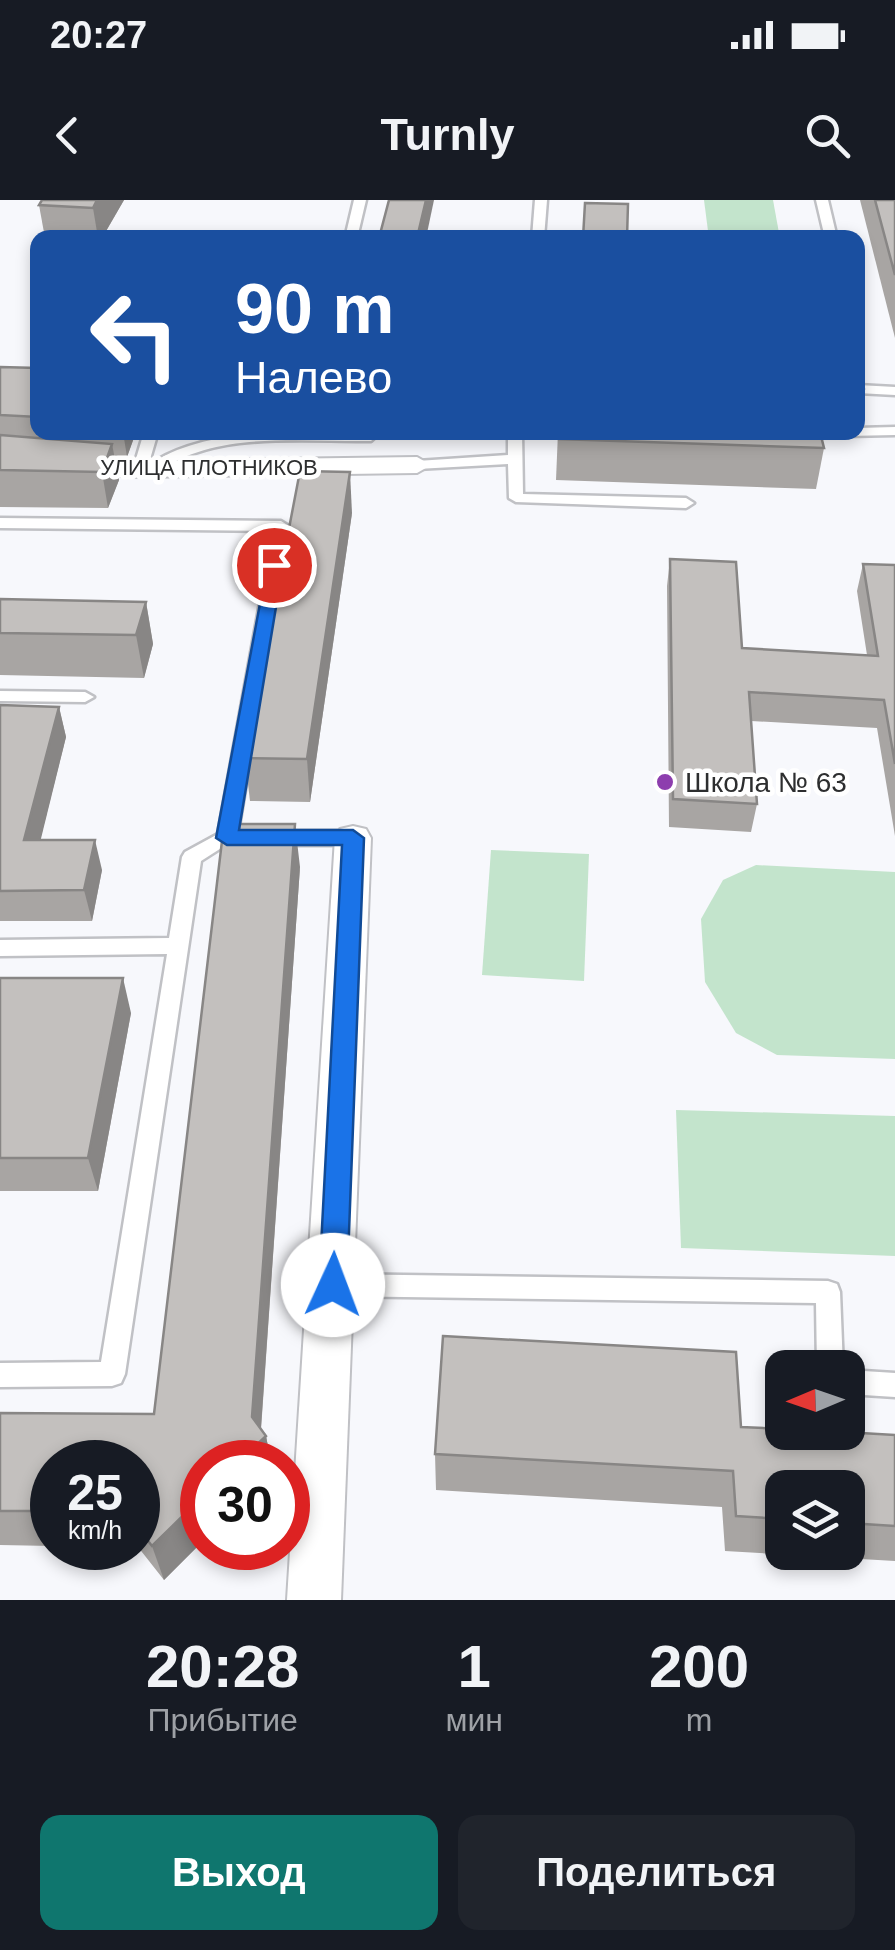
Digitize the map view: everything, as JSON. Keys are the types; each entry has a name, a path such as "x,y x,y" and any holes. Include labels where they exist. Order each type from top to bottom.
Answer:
{"street":[{"name":"УЛИЦА ПЛОТНИКОВ","path":"0,462 146,469 417,465"},
{"path":"314,1600 353,838"}],"lane":[{"path":"353,230 360,200"},
{"path":"539,230 541,200"},
{"path":"822,200 828,230"},
{"path":"865,389 895,391"},
{"path":"865,431 895,430"},
{"path":"146,469 150,440"},
{"path":"146,469 164,457 204,446 315,440"},
{"path":"516,440 516,498 686,503"},
{"path":"417,465 516,459"},
{"path":"0,523 281,526 227,838"},
{"path":"0,696 84,697"},
{"path":"0,1375 112,1374 192,857 227,838 353,838"},
{"path":"0,948 177,946"},
{"path":"333,1285 828,1292 830,1350"},
{"path":"865,1383 895,1384"}],"green space":[{"path":"704,200 773,200 778,230 708,230"},
{"path":"491,850 589,854 584,981 482,975"},
{"path":"756,865 895,872 895,1059 777,1055 736,1033 705,982 701,919 723,880"},
{"path":"676,1110 895,1116 895,1256 681,1248"}],"building":[{"path":"42,200 97,200 93,208 39,205"},
{"path":"389,200 426,200 419,230 381,230"},
{"path":"875,200 895,200 895,275"},
{"path":"585,203 628,204 627,230 583,230"},
{"path":"0,367 30,368 30,417 0,415"},
{"path":"0,435 112,444 102,472 0,470"},
{"path":"588,440 822,440 824,448"},
{"path":"300,471 350,472 307,759 245,758"},
{"path":"670,559 736,562 742,648 878,656 863,564 895,565 895,764 884,700 749,692 757,804 673,799"},
{"path":"0,599 146,602 136,635 0,633"},
{"path":"0,705 59,707 24,840 95,840 84,890 0,891"},
{"path":"224,824 295,824 252,1417 266,1436 262,1440 180,1440 180,1519 160,1538 160,1440 30,1440 30,1511 0,1511 0,1413 154,1414"},
{"path":"0,978 123,978 88,1158 0,1158"},
{"path":"443,1336 736,1352 741,1427 765,1428 765,1450 865,1450 865,1433 895,1435 895,1526 865,1524 865,1470 765,1470 765,1518 736,1516 733,1471 435,1454"}],"place":[{"name":"Школа № 63","path":"665,782"}],"route":[{"path":"274,565 227,838 353,838 333,1285"}]}
